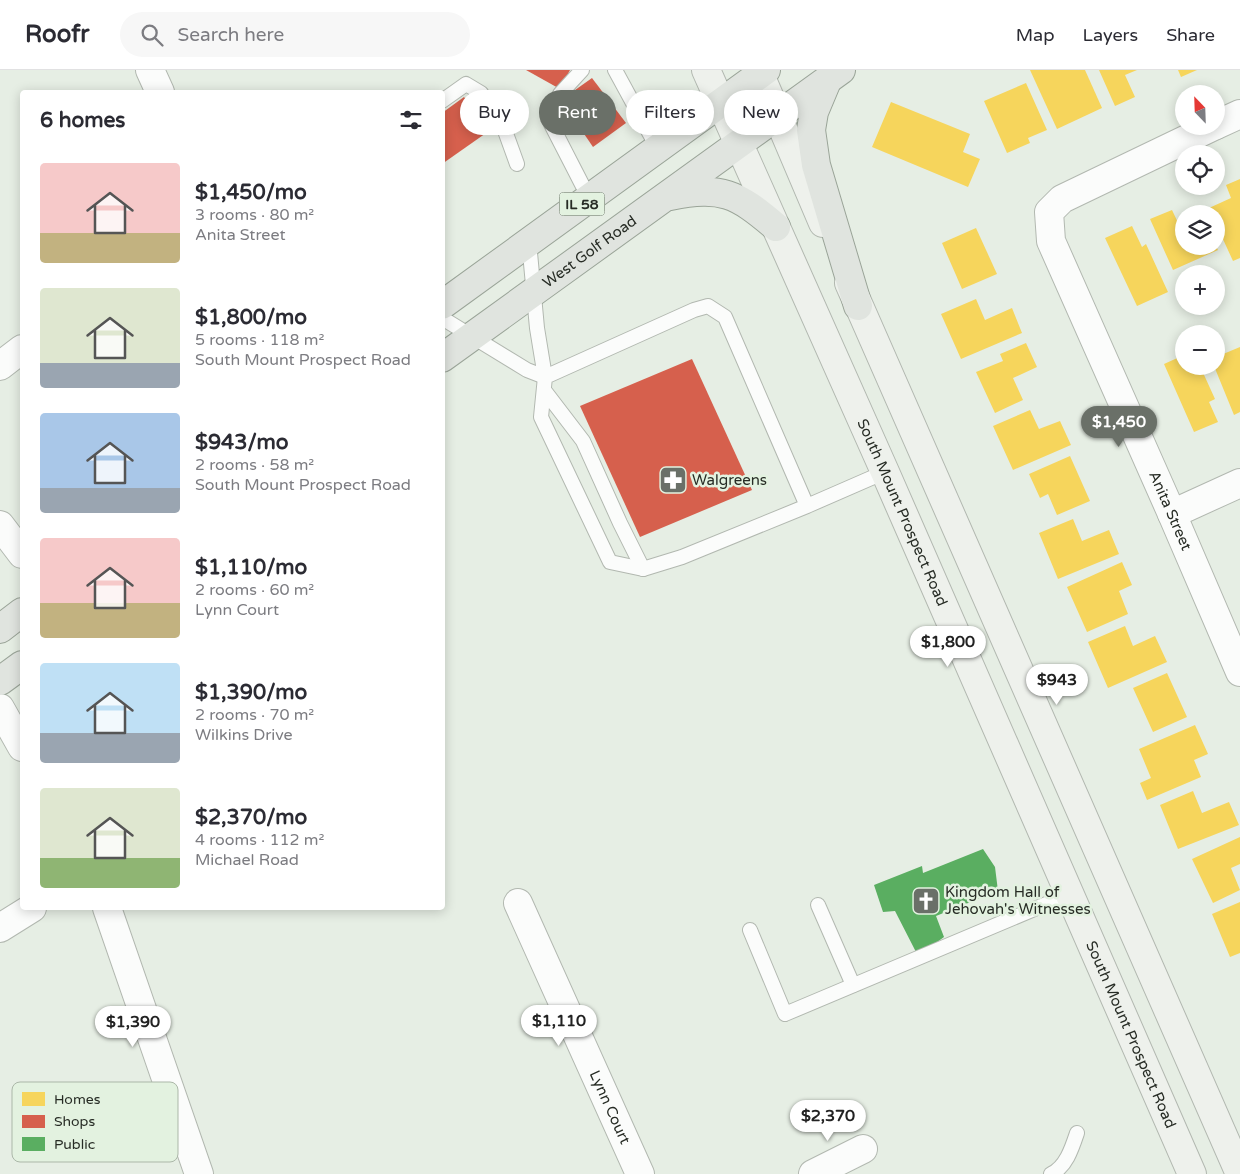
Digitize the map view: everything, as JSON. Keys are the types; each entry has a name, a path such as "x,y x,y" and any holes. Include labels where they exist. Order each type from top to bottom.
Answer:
{"main road":[{"name":"South Mount Prospect Road","path":"706,70 885,472 1192,1174"},
{"name":"IL 58","path":"445,303 721,103 761,71"},
{"path":"761,71 768,90"},
{"name":"IL 58","path":"798,101 834,75"},
{"path":"834,75 814,112 811,130 816,164 858,306"},
{"name":"IL 58","path":"739,145 752,135"},
{"path":"786,135 858,306 1240,1174"},
{"name":"West Golf Road","path":"445,356 739,145"},
{"path":"666,197 695,192 720,192 754,209 776,226"},
{"path":"0,629 20,614"},
{"path":"0,681 20,666"}],"street":[{"path":"150,70 159,90"},
{"path":"1225,121 1240,114"},
{"name":"Anita Street","path":"1196,135 1062,199 1049,212 1051,241 1240,672"},
{"path":"0,366 20,351"},
{"path":"1172,514 1240,483"},
{"path":"0,525 20,551"},
{"path":"0,708 20,743"},
{"name":"Lynn Court","path":"518,903 640,1174"},
{"path":"0,928 29,910"},
{"path":"108,910 167,1082"},
{"path":"178,1113 199,1174"},
{"path":"813,1174 863,1149"}],"lane":[{"path":"582,70 560,94 552,124 590,198"},
{"path":"617,70 658,149"},
{"path":"445,99 466,84 480,93 504,128 517,164"},
{"path":"529,242 544,384 541,417 610,562 644,569 682,557 885,472"},
{"path":"544,384 694,310 708,306 725,317 807,506"},
{"path":"445,320 527,370 544,384 583,441 620,523 644,569"},
{"path":"750,930 784,1014 1070,894"},
{"path":"818,905 853,985"},
{"path":"1051,1174 1057,1172 1069,1155 1077,1133"}],"building: Homes":[{"path":"1030,70 1085,70 1102,108 1057,129"},
{"path":"1099,70 1137,70 1125,75 1135,97 1115,106"},
{"path":"1178,70 1197,70 1181,77"},
{"path":"1026,83 1047,130 1028,138 1030,143 1007,153 984,101"},
{"path":"891,102 970,134 963,152 980,159 968,187 872,147"},
{"path":"1240,179 1240,258 1233,261 1225,244 1225,205 1216,205 1231,198 1226,185"},
{"path":"1172,210 1175,216 1175,255 1207,255 1184,265 1175,265 1175,269 1173,270 1150,219"},
{"path":"1132,226 1142,247 1146,244 1168,292 1137,306 1105,238"},
{"path":"976,228 997,274 962,289 942,243"},
{"path":"976,299 985,320 1012,308 1022,333 961,359 941,314"},
{"path":"1026,343 1037,367 1013,378 1023,400 995,413 976,372 1003,361 1000,354"},
{"path":"1240,347 1240,412 1234,415 1218,375 1225,375 1225,353"},
{"path":"1175,359 1175,375 1204,375 1215,399 1209,402 1218,422 1194,432 1164,364"},
{"path":"1030,410 1039,429 1060,421 1071,445 1013,470 993,426"},
{"path":"1070,456 1090,501 1057,515 1048,494 1040,498 1029,474"},
{"path":"1073,519 1082,541 1109,530 1119,554 1058,579 1039,533"},
{"path":"1122,562 1132,585 1119,591 1128,614 1087,632 1067,587"},
{"path":"1125,626 1133,646 1155,636 1167,662 1108,688 1088,642"},
{"path":"1167,673 1187,717 1153,732 1133,688"},
{"path":"1195,725 1208,754 1194,760 1201,777 1147,800 1140,783 1151,778 1139,749"},
{"path":"1193,791 1202,813 1229,802 1239,825 1178,849 1160,805"},
{"path":"1240,837 1240,864 1231,868 1240,890 1213,903 1192,859"},
{"path":"1240,902 1240,953 1230,957 1212,914"}],"building: Shops":[{"path":"526,70 570,70 560,89"},
{"path":"592,78 601,90 575,90"},
{"path":"460,100 460,135 483,135 445,162 445,111"},
{"path":"616,110 626,123 616,130"},
{"path":"585,135 610,135 593,147"},
{"name":"Walgreens","path":"692,359 752,490 640,537 580,406"}],"building: Public":[{"name":"Kingdom Hall of Jehovah's Witnesses","path":"983,849 995,867 998,891 936,916 944,937 929,948 916,952 895,911 883,912 874,885 922,866 923,873"}],"place":[{"name":"Walgreens","path":"673,480"},
{"name":"Kingdom Hall of Jehovah's Witnesses","path":"926,901"}]}
